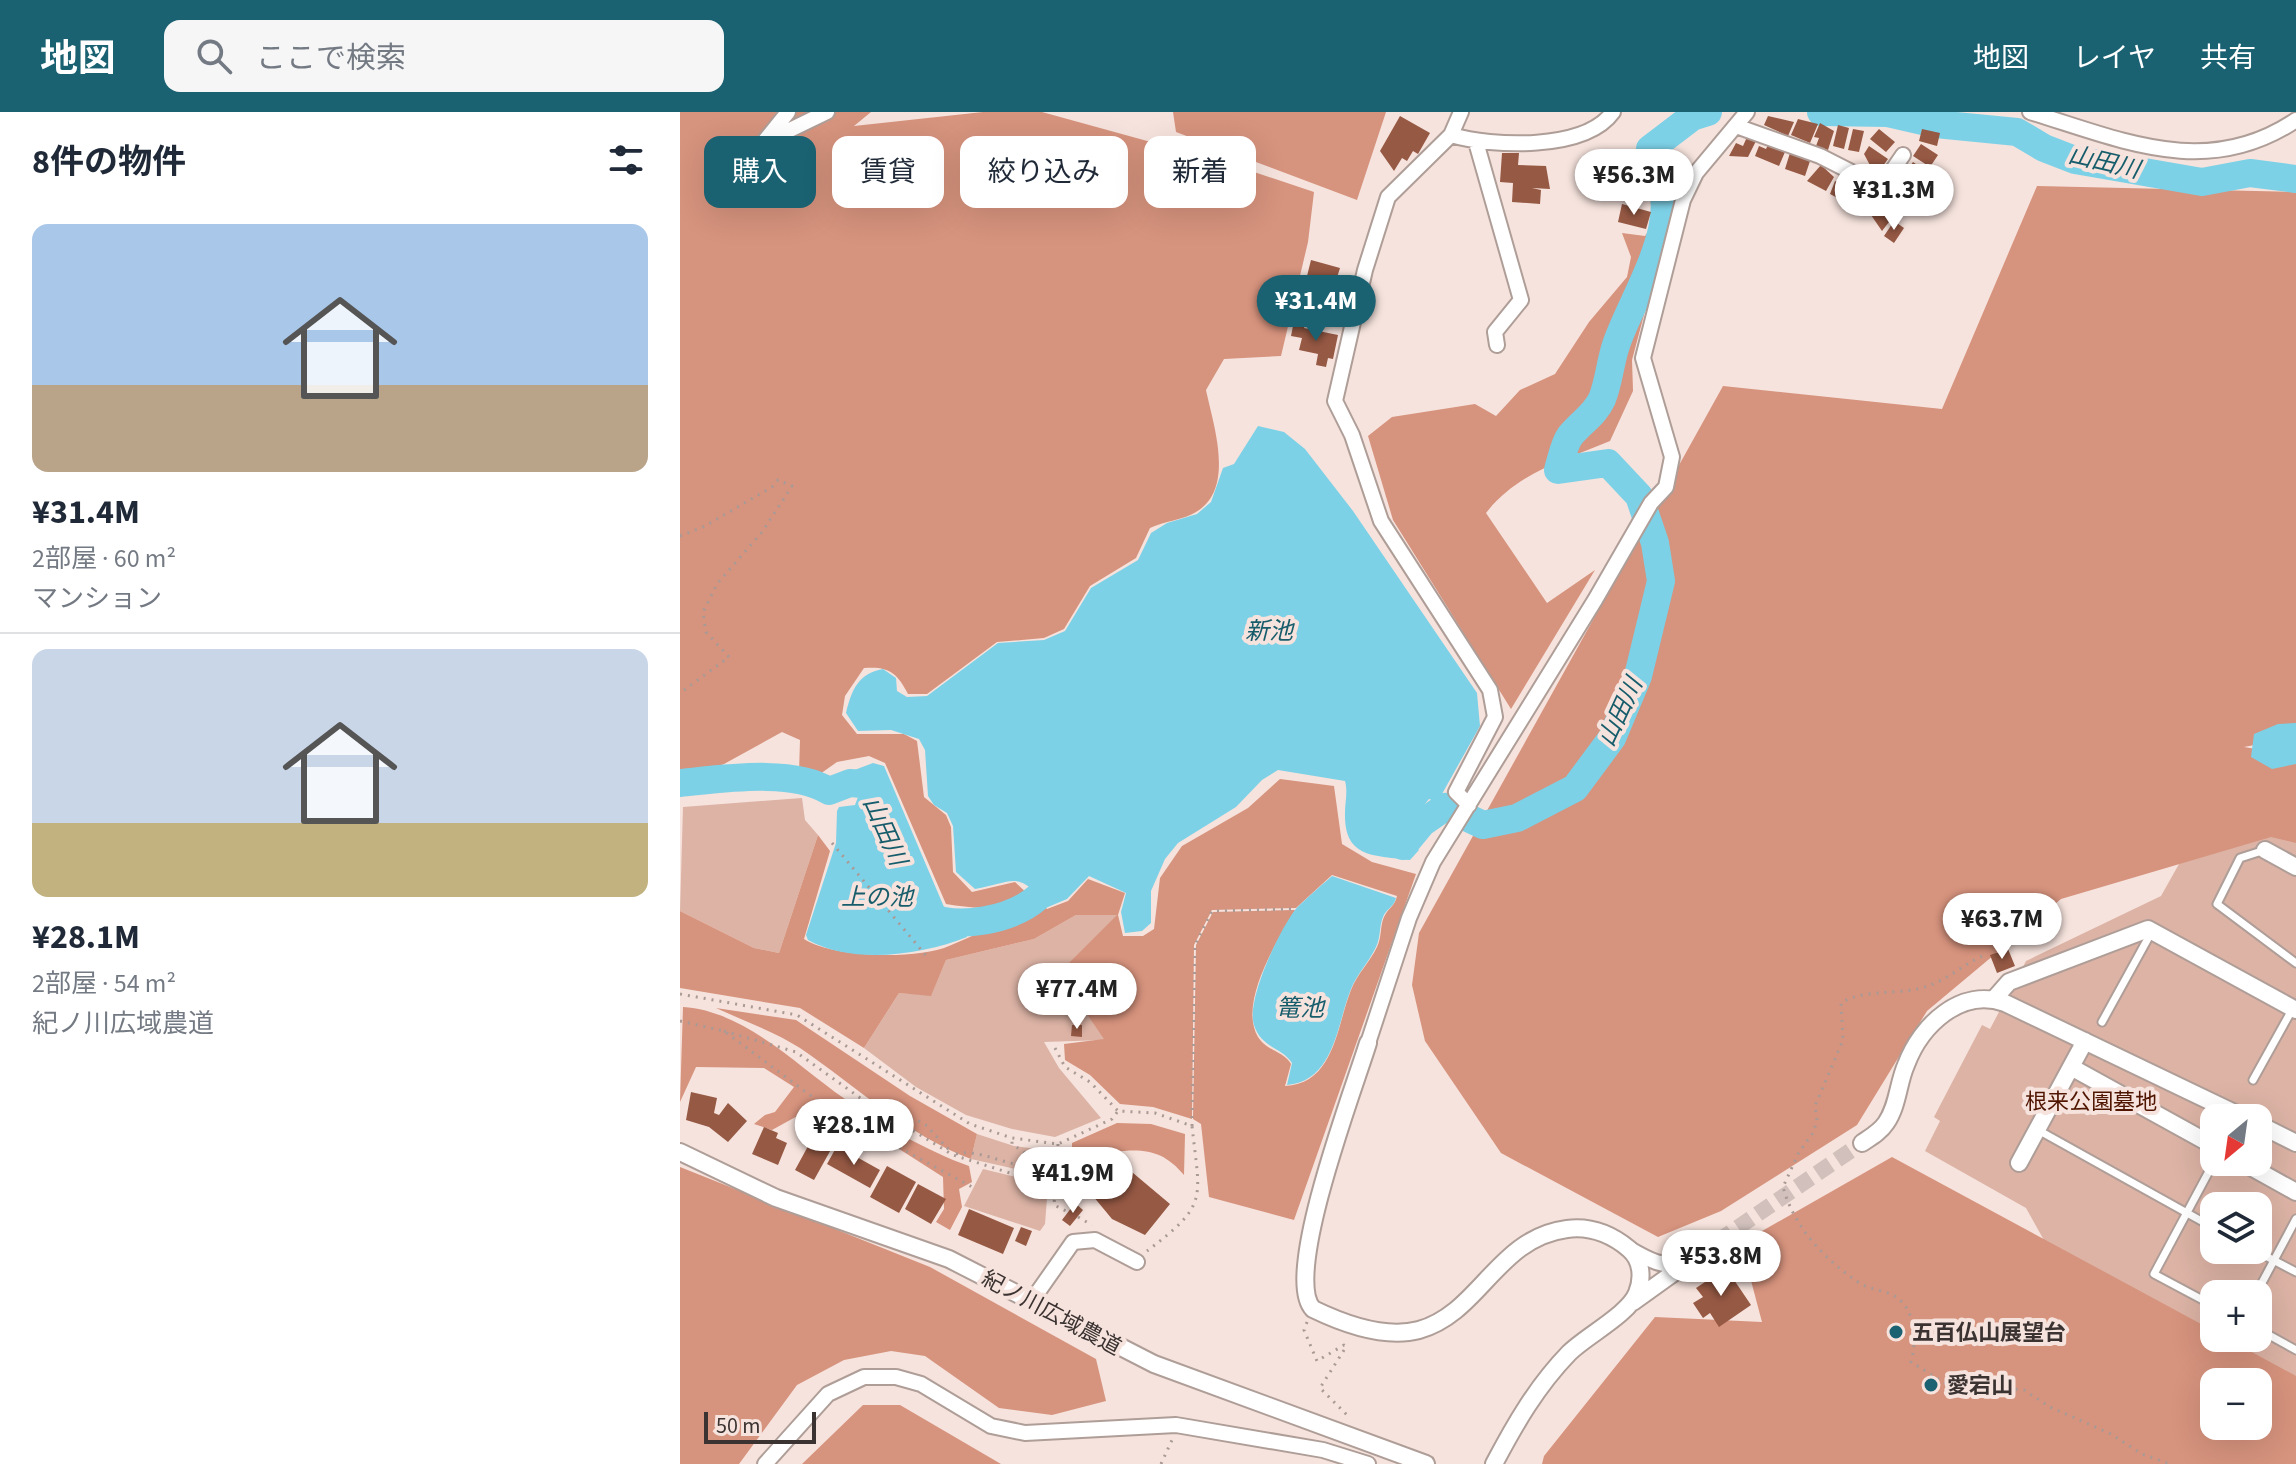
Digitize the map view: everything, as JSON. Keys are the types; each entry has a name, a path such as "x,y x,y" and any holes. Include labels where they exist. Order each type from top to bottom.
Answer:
{"street":[{"path":"788,112 763,143 827,112"},
{"path":"1461,112 1451,135 1388,197 1365,270 1335,394 1381,521 1490,690 1495,717 1456,792 1469,805"},
{"path":"1451,135 1476,142 1505,144 1576,138 1613,112"},
{"path":"1690,1261 1680,1265 1661,1263 1584,1228 1536,1236 1516,1249 1442,1320 1418,1330 1378,1331 1313,1309 1303,1289 1308,1241 1368,1043 1422,885 1651,503 1666,487 1672,457 1643,358 1683,200 1696,173 1747,112"},
{"path":"2030,112 2141,146 2185,153 2230,150 2270,137 2296,120"},
{"path":"1736,126 1820,156 1881,187 1903,155"},
{"path":"1476,142 1521,300 1495,332 1497,345"},
{"path":"2265,850 2296,867"},
{"path":"1994,999 2009,982 2135,932 2152,930 2294,1009"},
{"path":"1862,1143 1887,1122 1907,1061 1927,1030 1963,1001 1994,999 2216,1104"},
{"path":"2019,1163 2085,1041"},
{"path":"2071,1067 2200,1138"},
{"path":"2272,1131 2296,1143"},
{"name":"紀ノ川広域農道","path":"680,1152 776,1198 949,1259 1033,1299 1106,1342 1154,1364 1426,1464"},
{"path":"2267,1176 2296,1192"},
{"path":"1033,1299 1067,1246 1073,1242 1095,1240 1140,1257"},
{"path":"1494,1464 1531,1399 1588,1335 1718,1241"},
{"path":"1624,1246 1640,1267 1639,1287 1631,1303"},
{"path":"765,1464 828,1394 864,1377 896,1377 921,1384 991,1426 1025,1433 1176,1425 1323,1450 1368,1464"}],"lane":[{"path":"2265,850 2240,858 2217,904 2296,963"},
{"path":"2102,1022 2152,930"},
{"path":"2253,1080 2294,1009"},
{"path":"2037,1130 2200,1220"},
{"path":"2200,1299 2154,1274 2207,1176"},
{"path":"2264,1280 2296,1219"},
{"path":"2274,1261 2296,1272"},
{"path":"2272,1337 2296,1350"}],"path":[{"path":"680,536 705,526 772,487 778,480 792,486 762,532 717,584 703,612 706,632 729,657 680,693"},
{"path":"832,843 928,958"},
{"path":"1140,1257 1185,1222 1195,1205 1198,1184 1192,1126 1195,945 1212,911 1294,909"},
{"path":"1982,956 1948,979 1924,988 1852,996 1841,1003 1843,1040 1815,1106 1817,1120 1813,1133 1799,1152 1783,1187 1788,1207 1818,1249 1860,1284 1896,1297 1915,1330 1911,1362 1922,1372 1945,1383 2024,1390 2050,1407 2111,1434 2142,1454 2170,1464"},
{"path":"680,994 797,1015 970,1124 1012,1138 1058,1144 1112,1119 1118,1111"},
{"path":"680,1021 796,1052 866,1102 953,1155 1013,1174 1056,1181"},
{"path":"724,1031 830,1110 974,1188"},
{"path":"1055,1048 1065,1067 1090,1082 1118,1111 1155,1113 1192,1126"},
{"path":"866,1102 924,1123 953,1155"},
{"path":"953,1155 966,1151 1004,1161 1040,1163 1012,1144 1012,1138"},
{"path":"1058,1144 1054,1205 1068,1212"},
{"path":"1078,1217 1104,1232"},
{"path":"1307,1322 1304,1330 1317,1361 1344,1345 1346,1347 1320,1388 1348,1416"},
{"path":"1161,1464 1176,1425"}],"green space":[{"path":"802,798 805,820 818,835 779,953 754,948 680,911 683,807"},
{"name":"根来公園墓地","path":"2197,832 2296,835 2296,1392 2272,1379 2272,1368 2250,1368 2220,1352 2272,1352 2272,1280 2200,1280 2200,1341 2059,1267 2026,1208 1925,1151 1940,1121 1934,1117 1982,1025 1990,1029 2026,961 2161,896"},
{"path":"1076,915 1118,915 1104,1040 1044,1042 1059,1068 1101,1118 1055,1137 1012,1129 966,1115 916,1087 864,1048 899,993 931,995 946,960 1034,939"},
{"path":"977,1134 1014,1146 1053,1151 1052,1177 971,1159"},
{"path":"983,1169 1048,1185 1045,1224 1040,1231 964,1206"}],"shaded area":[{"path":"680,112 871,112 854,126 983,112 1042,112 1144,140 1144,208 1256,208 1256,173 1314,192 1308,242 1281,356 1224,359 1206,390 1219,455 1219,472 1208,502 1191,515 1150,528 1136,558 1090,586 1064,629 1044,638 997,642 927,694 908,694 891,672 864,668 845,696 842,715 857,734 904,734 917,741 924,797 946,815 951,827 953,872 972,892 1015,882 1030,896 989,908 946,904 885,763 869,756 837,762 820,774 799,774 800,740 782,732 724,764 680,781"},
{"path":"1173,112 1386,112 1357,200 1256,162 1256,136 1187,136 1176,132"},
{"path":"2037,186 2296,192 2296,737 2244,747 2296,756 2296,843 2271,837 2061,899 1927,1011 1857,1125 1721,1211 1658,1237 1501,1153 1425,1041 1412,985 1419,933 1723,386 1942,409"},
{"path":"1654,223 1667,228 1632,360 1633,391 1610,441 1527,478 1498,499 1486,513 1547,603 1595,570 1511,709 1393,520 1368,436 1392,417 1475,404 1496,416 1520,390 1555,374 1589,322 1627,277 1631,257 1622,233 1645,236"},
{"path":"1280,779 1334,786 1342,844 1372,862 1416,874 1294,1220 1209,1197 1201,1124 1193,1119 1196,945 1213,912 1295,910 1262,972 1253,1007 1253,1023 1262,1042 1291,1064 1285,1086 1302,1083 1324,1064 1332,1050 1351,990 1377,947 1384,917 1397,896 1332,875 1296,908 1212,910 1194,945 1192,1119 1153,1107 1120,1104 1090,1075 1065,1060 1064,1044 1104,1039 1059,973 1117,915 1076,915 1034,939 946,960 931,996 899,993 864,1048 800,1008 680,988 680,911 754,948 779,953 818,835 830,851 804,939 817,945 875,955 935,950 972,936 1039,902 1047,909 1068,901 1088,879 1125,893 1118,915 1123,936 1143,936 1154,929 1160,878 1182,846 1248,808"},
{"path":"683,1007 728,1018 749,1029 874,1118 921,1145 969,1166 972,1182 959,1189 962,1207 950,1230 936,1222 944,1209 943,1177 835,1108 810,1109 772,1130 754,1124 775,1112 794,1087 764,1068 696,1067 680,1102"},
{"path":"716,1008 796,1020 910,1096 977,1134 971,1159 925,1137 790,1042"},
{"path":"1117,1123 1151,1124 1185,1134 1184,1175 1169,1161 1153,1153 1114,1152 1083,1194 1072,1197 1072,1143"},
{"path":"1892,1157 2200,1323 2200,1352 2252,1352 2296,1376 2296,1464 1542,1464 1544,1456 1655,1317 1762,1322 1741,1243"},
{"path":"680,1167 930,1267 1096,1359 1106,1401 1052,1415 999,1408 925,1356 891,1351 844,1360 797,1385 739,1464 680,1464"},
{"path":"863,1405 900,1405 1001,1464 802,1464"}],"water":[{"name":"新池","path":"1258,426 1284,432 1305,449 1353,511 1477,693 1480,726 1442,794 1435,801 1429,799 1403,831 1403,836 1419,850 1410,860 1364,852 1350,839 1346,828 1345,781 1278,770 1262,780 1236,807 1178,843 1165,859 1151,891 1151,923 1142,931 1125,933 1121,912 1126,893 1089,876 1067,899 1048,907 1030,887 1015,881 975,889 956,872 953,826 947,813 934,805 928,796 925,750 919,739 891,730 858,731 846,713 857,684 874,671 883,669 896,678 897,691 907,697 927,696 998,643 1044,640 1065,631 1091,588 1138,560 1151,533 1167,523 1197,514 1211,502 1223,468 1234,464"},
{"path":"2296,723 2296,764 2272,769 2251,757 2254,734 2278,724"},
{"name":"上の池","path":"873,763 884,766 944,907 962,913 967,937 930,949 888,955 846,953 808,940 806,935 836,843 837,811 839,807 855,805 858,797 853,790 831,800 825,794 828,780"},
{"name":"篭池","path":"1332,876 1396,898 1383,917 1376,947 1351,989 1325,1062 1303,1081 1287,1085 1292,1063 1257,1033 1253,1014 1255,999 1273,949 1288,920"}],"building":[{"path":"1400,116 1430,133 1418,154 1413,151 1407,161 1402,158 1394,171 1380,151"},
{"path":"1768,116 1794,122 1788,136 1764,125"},
{"path":"1798,119 1818,124 1810,143 1791,135"},
{"path":"1820,123 1834,131 1828,150 1816,146 1819,138 1814,137"},
{"path":"1838,125 1849,128 1844,149 1833,146"},
{"path":"1853,129 1864,131 1859,152 1848,150"},
{"path":"1879,129 1895,142 1886,152 1870,139"},
{"path":"1922,129 1940,133 1937,146 1919,141"},
{"path":"1747,137 1756,141 1748,157 1729,156 1736,143 1743,146"},
{"path":"1921,144 1938,155 1930,167 1913,156"},
{"path":"1768,145 1785,152 1779,166 1755,156 1759,146 1766,149"},
{"path":"1869,146 1888,159 1880,170 1872,169 1864,154"},
{"path":"1502,153 1519,153 1518,165 1546,166 1550,189 1532,188 1541,190 1540,204 1512,202 1513,183 1500,182"},
{"path":"1790,153 1810,161 1805,176 1785,169"},
{"path":"1913,162 1930,174 1922,186 1905,174"},
{"path":"1821,165 1834,177 1826,191 1807,181"},
{"path":"1904,176 1923,188 1918,196 1912,192 1908,199 1894,190"},
{"path":"1842,177 1854,184 1847,203 1830,194 1835,181 1839,183"},
{"path":"1861,186 1871,193 1865,202 1855,195"},
{"path":"1622,204 1651,212 1646,229 1618,222"},
{"path":"1878,205 1896,213 1882,231 1871,215"},
{"path":"1894,221 1904,228 1894,243 1884,236"},
{"path":"1311,260 1340,268 1335,284 1307,276"},
{"path":"1300,294 1324,299 1320,319 1296,313"},
{"path":"1294,321 1305,323 1304,328 1338,335 1333,359 1328,358 1326,367 1316,365 1318,354 1299,350 1302,338 1291,336"},
{"path":"2008,949 2015,966 1997,973 1990,955"},
{"path":"1072,1025 1082,1025 1082,1037 1071,1036"},
{"path":"691,1092 717,1098 714,1113 719,1115 728,1103 747,1121 728,1142 709,1127 686,1120"},
{"path":"825,1115 844,1126 814,1180 795,1170"},
{"path":"764,1127 778,1133 776,1138 787,1143 778,1165 752,1154"},
{"path":"837,1146 880,1170 870,1188 827,1164"},
{"path":"1114,1157 1170,1204 1145,1235 1112,1219 1088,1190"},
{"path":"887,1166 916,1182 899,1213 870,1197"},
{"path":"918,1184 946,1199 931,1224 905,1209"},
{"path":"1075,1203 1083,1210 1070,1226 1062,1220"},
{"path":"969,1209 1014,1228 1003,1254 958,1235"},
{"path":"1021,1227 1032,1231 1026,1246 1015,1241"},
{"path":"1726,1268 1751,1305 1719,1327 1710,1313 1703,1318 1693,1303 1703,1297 1696,1288"}],"waterway":[{"path":"1658,141 1652,134 1676,115 1687,112"},
{"name":"山田川","path":"1387,822 1391,834 1403,846 1422,823 1445,807 1483,825 1517,818 1575,788 1612,738 1638,676 1661,581 1655,543 1639,496 1608,463 1558,470 1568,439 1602,399 1616,345 1662,229 1665,205 1661,183 1650,163 1650,149 1692,117 1708,112"},
{"name":"山田川","path":"1821,112 1888,113 1936,124 2017,132 2044,148 2075,160 2202,182 2250,173 2296,179"},
{"name":"山田川","path":"680,783 777,777 796,779 829,791 850,783 862,784"},
{"name":"山田川","path":"928,916 970,922 1014,912 1041,894 1061,866"}],"tunnel":[{"path":"1718,1241 1862,1143"}],"place":[{"name":"五百仏山展望台","path":"1896,1332"},
{"name":"愛宕山","path":"1931,1385"}]}
